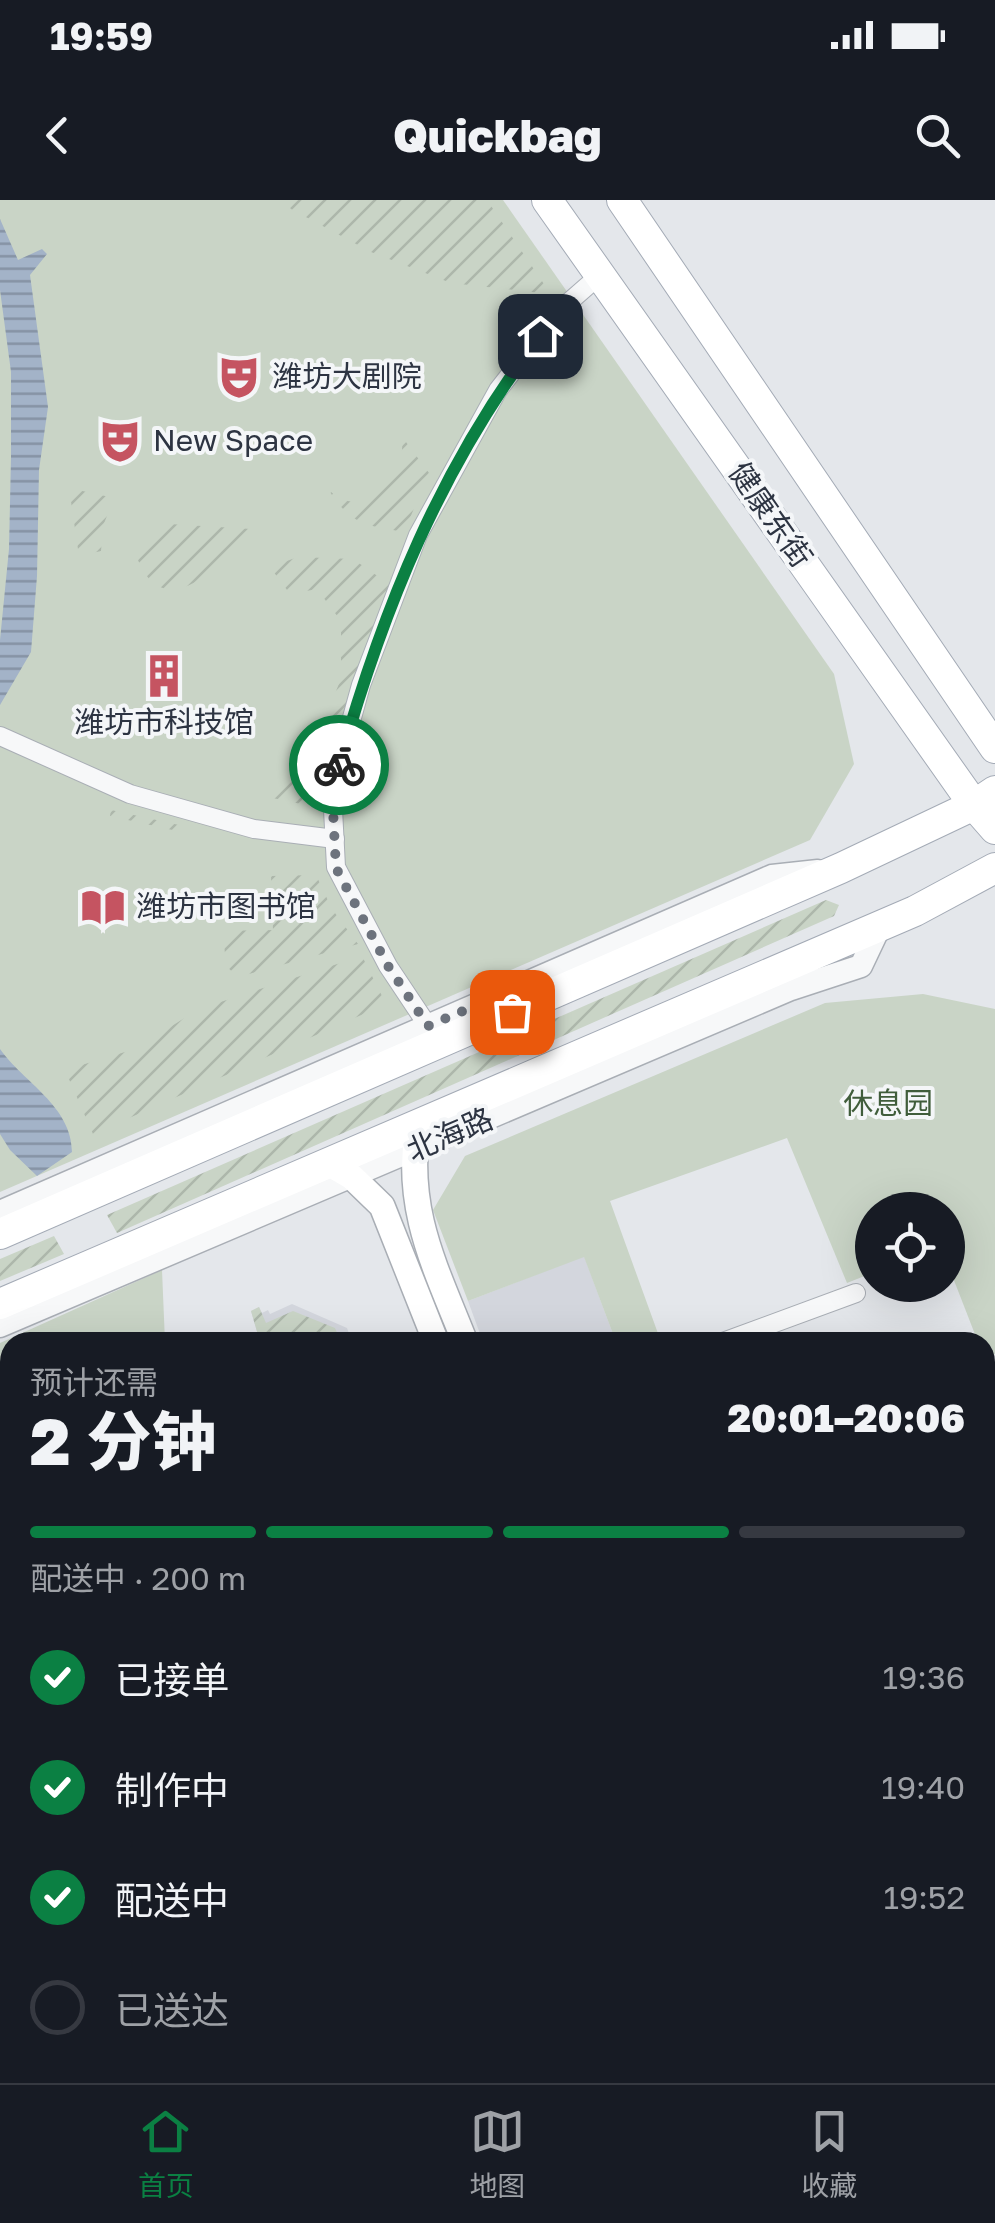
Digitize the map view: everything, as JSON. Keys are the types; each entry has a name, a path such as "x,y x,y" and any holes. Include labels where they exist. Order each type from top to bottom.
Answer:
{"main road":[{"name":"健康东街","path":"546,200 985,798 995,829"},
{"name":"健康东街","path":"622,200 995,748"},
{"path":"0,1234 507,1003 736,903 841,868 985,798"},
{"name":"北海路","path":"3,1314 787,978 995,868"},
{"path":"416,1138 415,1198 420,1225 461,1332"},
{"path":"340,1170 382,1206 432,1332"}],"street":[{"path":"428,1026 388,966 336,868 332,790 361,685 418,535 498,390 561,308 601,274"},
{"path":"0,736 130,794 254,830 335,839"},
{"path":"0,1212 428,1026 507,1003"},
{"path":"751,1332 855,1293"}],"shaded area":[{"path":"584,1256 612,1332 479,1332 468,1301"},
{"path":"292,1304 348,1332 257,1332 251,1311 259,1307 262,1313 268,1310 270,1314"}],"green space":[{"path":"0,200 503,200 834,674 854,764 810,840 0,1192"},
{"path":"283,200 487,200 546,287 541,293 451,283 371,252 291,209"},
{"path":"403,438 429,473 404,532 359,521 344,510 328,489 347,501 375,494 399,466"},
{"path":"69,488 114,498 103,526 101,551 79,556"},
{"path":"169,524 251,529 211,571 179,589 164,588 150,580 138,560 150,531"},
{"path":"298,557 353,559 389,584 340,732 320,808 263,796 319,732 341,679 341,621 317,589 290,594 270,567"},
{"path":"111,810 179,825 177,831 110,816"},
{"path":"316,875 332,909 358,944 238,977 226,966 223,931 273,930 271,876"},
{"path":"826,900 839,905 834,916 117,1233 107,1215"},
{"path":"362,956 386,1004 93,1134 65,1070 135,1049 199,1009"},
{"name":"休息园","path":"923,994 995,1009 995,1332 974,1332 962,1302 965,1192 855,1192 855,1280 847,1283 787,1138 610,1201 657,1332 612,1332 584,1257 468,1301 433,1210 465,1156 825,1003"},
{"path":"54,1236 64,1254 0,1281 0,1259"},
{"path":"162,1270 165,1332 24,1332"},
{"path":"259,1307 266,1323 293,1311 337,1332 257,1332 251,1311"}],"water":[{"path":"0,219 18,260 42,249 47,254 30,275 48,407 39,470 31,652 0,705 0,640 9,549 11,372 0,290"},
{"path":"0,1049 55,1108 70,1136 72,1152 37,1176 10,1150 0,1134"}],"way so far":[{"path":"339,765 332,790 336,868 388,966 428,1026 503,994 512,1012"}],"place":[{"name":"潍坊大剧院","path":"239,377"},
{"name":"New Space","path":"120,441"},
{"name":"潍坊市科技馆","path":"164,676"},
{"name":"潍坊市图书馆","path":"103,907"}],"route":[{"path":"339,765 361,685 418,535 498,390 540,336"}]}
